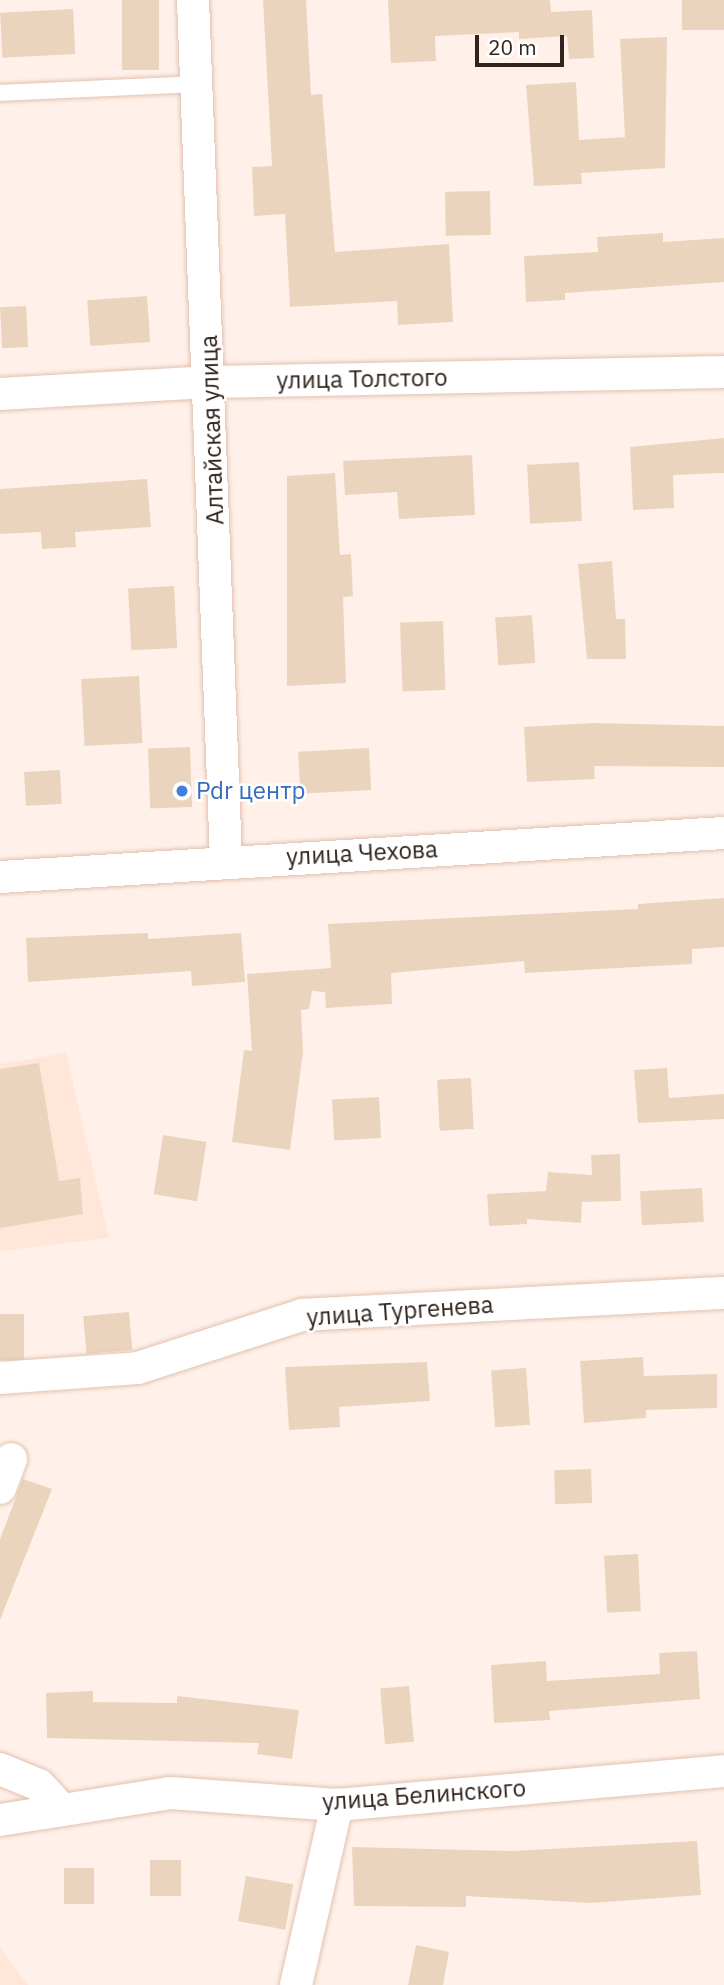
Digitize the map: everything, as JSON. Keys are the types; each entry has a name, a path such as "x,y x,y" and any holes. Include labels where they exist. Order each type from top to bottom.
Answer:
{"street":[{"name":"Алтайская улица","path":"193,0 211,382 226,860"},
{"name":"улица Толстого","path":"0,394 211,382 724,372"},
{"name":"улица Чехова","path":"0,877 226,860 724,834"},
{"name":"улица Тургенева","path":"0,1378 138,1368 302,1315 724,1293"},
{"path":"0,1488 11,1459"},
{"path":"0,1769 39,1785 62,1810"},
{"name":"улица Белинского","path":"0,1820 170,1793 337,1805 724,1771"},
{"path":"296,1985 337,1805"}],"lane":[{"path":"0,93 197,84"}],"shaded area":[{"path":"66,1053 109,1238 0,1251 0,1064"},
{"path":"0,1947 28,1985 0,1985"}],"building":[{"path":"122,0 159,0 159,70 122,70"},
{"path":"263,0 306,0 311,95 322,94 335,252 449,244 453,322 398,325 397,301 290,307 285,214 254,216 252,167 272,166"},
{"path":"388,0 550,0 551,12 592,10 594,58 569,59 567,36 519,39 519,32 435,36 436,61 391,63"},
{"path":"682,0 724,0 724,30 682,30"},
{"path":"73,9 75,54 2,58 0,13"},
{"path":"667,37 665,168 581,173 582,184 534,186 526,85 576,82 579,140 625,137 620,39"},
{"path":"490,191 491,235 446,236 445,192"},
{"path":"663,233 663,242 724,238 724,282 565,293 565,300 526,302 524,256 598,252 597,237"},
{"path":"147,296 150,342 90,346 87,300"},
{"path":"26,306 28,347 2,348 0,307"},
{"path":"724,438 724,473 673,475 674,508 633,510 630,447"},
{"path":"472,455 475,515 399,519 397,492 345,495 343,461"},
{"path":"579,462 582,521 530,524 527,465"},
{"path":"335,473 340,555 351,554 353,596 343,597 346,683 287,686 287,476"},
{"path":"147,479 151,527 75,532 76,547 42,549 41,532 0,534 0,489"},
{"path":"612,561 616,619 625,619 626,659 587,659 578,564"},
{"path":"174,586 177,648 131,650 128,588"},
{"path":"532,615 535,663 498,665 495,618"},
{"path":"443,621 445,690 402,691 400,623"},
{"path":"139,676 143,743 85,746 81,679"},
{"path":"592,723 724,726 724,767 594,766 595,779 527,782 524,727"},
{"path":"190,747 192,807 150,808 148,748"},
{"path":"369,748 371,790 300,794 298,752"},
{"path":"60,770 62,804 26,806 24,772"},
{"path":"724,898 724,947 692,949 692,964 525,973 524,961 391,973 392,1004 326,1008 325,992 312,991 309,1009 301,1010 303,1052 290,1150 232,1142 244,1050 252,1051 247,974 331,968 328,924 638,909 638,904"},
{"path":"148,933 148,939 241,933 245,982 192,986 191,971 28,982 26,938"},
{"path":"39,1063 59,1181 80,1178 83,1214 0,1228 0,1069"},
{"path":"667,1068 669,1098 724,1094 724,1119 638,1123 634,1070"},
{"path":"471,1078 474,1129 440,1131 437,1080"},
{"path":"379,1097 381,1138 334,1140 332,1099"},
{"path":"163,1135 206,1142 197,1201 154,1194"},
{"path":"620,1154 621,1201 582,1202 581,1223 527,1219 527,1224 489,1226 487,1194 546,1191 548,1172 592,1175 591,1155"},
{"path":"702,1188 704,1222 642,1225 640,1191"},
{"path":"129,1312 132,1350 86,1354 83,1316"},
{"path":"0,1314 24,1314 24,1360 0,1360"},
{"path":"643,1357 644,1376 717,1374 717,1408 646,1410 646,1418 584,1423 580,1361"},
{"path":"427,1362 430,1401 339,1407 340,1427 289,1430 285,1367"},
{"path":"526,1368 530,1425 495,1427 491,1370"},
{"path":"591,1469 592,1503 555,1504 554,1470"},
{"path":"23,1479 52,1489 0,1620 0,1539"},
{"path":"638,1554 641,1611 607,1613 604,1556"},
{"path":"697,1651 700,1699 549,1711 550,1720 494,1723 491,1665 546,1661 547,1681 660,1674 659,1653"},
{"path":"409,1686 414,1742 385,1744 380,1689"},
{"path":"93,1691 93,1702 177,1703 177,1696 299,1710 292,1759 257,1754 259,1743 47,1738 46,1693"},
{"path":"697,1841 701,1895 591,1903 466,1896 466,1907 354,1906 352,1847 513,1851"},
{"path":"150,1860 181,1860 181,1896 150,1896"},
{"path":"64,1868 94,1868 94,1904 64,1904"},
{"path":"246,1876 293,1884 285,1930 238,1921"},
{"path":"416,1945 449,1952 443,1985 408,1985"}],"place":[{"name":"Pdr центр","path":"182,791"}]}
